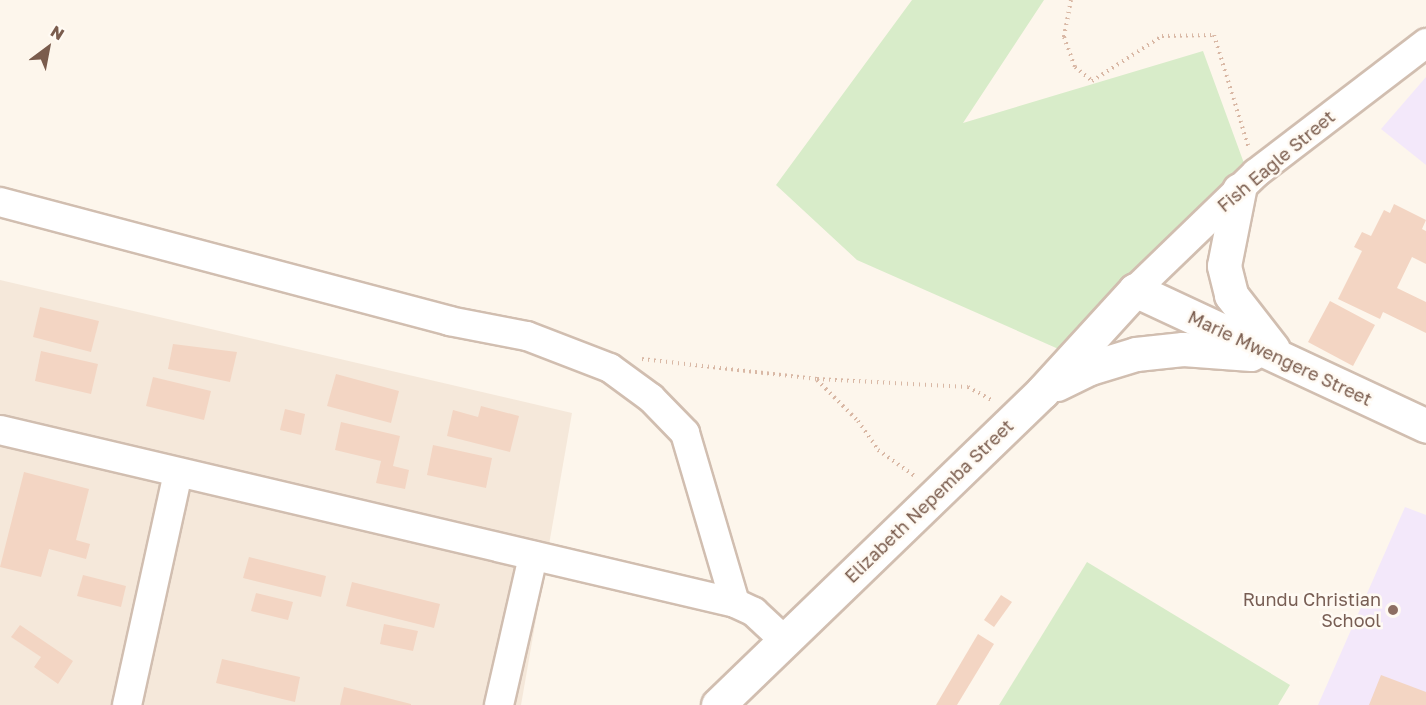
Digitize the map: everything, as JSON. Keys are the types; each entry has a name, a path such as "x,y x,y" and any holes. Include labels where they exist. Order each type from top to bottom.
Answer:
{"street":[{"name":"Fish Eagle Street","path":"1135,290 1247,181 1426,43"},
{"path":"1247,181 1224,266 1231,295 1249,324 1282,359"},
{"path":"0,202 449,321 527,336 610,368 651,398 685,433 735,603"},
{"name":"Marie Mwengere Street","path":"1135,290 1426,426"},
{"name":"Elizabeth Nepemba Street","path":"718,705 1042,392 1135,290"},
{"path":"1042,392 1090,368 1136,354 1224,349 1282,359"},
{"path":"0,430 178,474 735,603 754,612 784,640"},
{"path":"127,705 178,474"},
{"path":"499,705 533,556"}],"path":[{"path":"1071,0 1064,37 1075,67 1092,81 1161,36 1214,35 1247,181"},
{"path":"638,359 817,379 968,387 1018,415"},
{"path":"817,379 858,421 878,450 937,493"}],"shaded area":[{"path":"1426,77 1426,165 1381,129"},
{"path":"0,280 572,413 521,705 0,705"},
{"name":"Rundu Christian School","path":"1405,507 1426,515 1426,705 1318,705"}],"green space":[{"path":"912,0 1044,0 963,123 1203,51 1245,166 1063,351 857,260 776,185"},
{"path":"1087,562 1290,685 1278,705 999,705"}],"building":[{"path":"1394,204 1426,220 1422,229 1426,231 1426,264 1412,257 1397,288 1426,302 1426,333 1383,312 1380,319 1338,299 1362,251 1354,247 1362,232 1371,236 1384,210 1390,213"},
{"path":"1330,301 1375,325 1353,366 1308,342"},
{"path":"40,307 99,321 91,352 33,337"},
{"path":"173,344 237,352 230,382 168,369"},
{"path":"41,351 98,364 91,394 35,381"},
{"path":"336,374 399,391 391,423 327,406"},
{"path":"153,377 211,391 204,420 146,406"},
{"path":"481,406 519,416 510,452 447,436 453,410 478,417"},
{"path":"285,409 305,414 301,435 280,430"},
{"path":"341,422 400,436 393,466 409,470 405,489 376,483 381,461 335,450"},
{"path":"433,445 492,458 486,488 427,475"},
{"path":"24,472 89,489 76,540 90,544 86,559 49,549 41,577 0,567"},
{"path":"249,557 326,576 321,597 243,578"},
{"path":"83,575 126,586 121,607 77,596"},
{"path":"352,582 440,604 434,628 346,606"},
{"path":"256,593 293,602 288,620 251,611"},
{"path":"1001,595 1012,602 994,627 984,620"},
{"path":"384,624 418,631 413,651 380,644"},
{"path":"20,625 73,661 58,684 34,667 41,657 11,637"},
{"path":"978,634 994,644 957,705 936,705"},
{"path":"222,659 300,677 295,702 216,683"},
{"path":"1381,675 1426,692 1426,705 1369,705"},
{"path":"344,687 411,704 411,705 340,705"}],"place":[{"name":"Rundu Christian School","path":"1393,610"}]}
